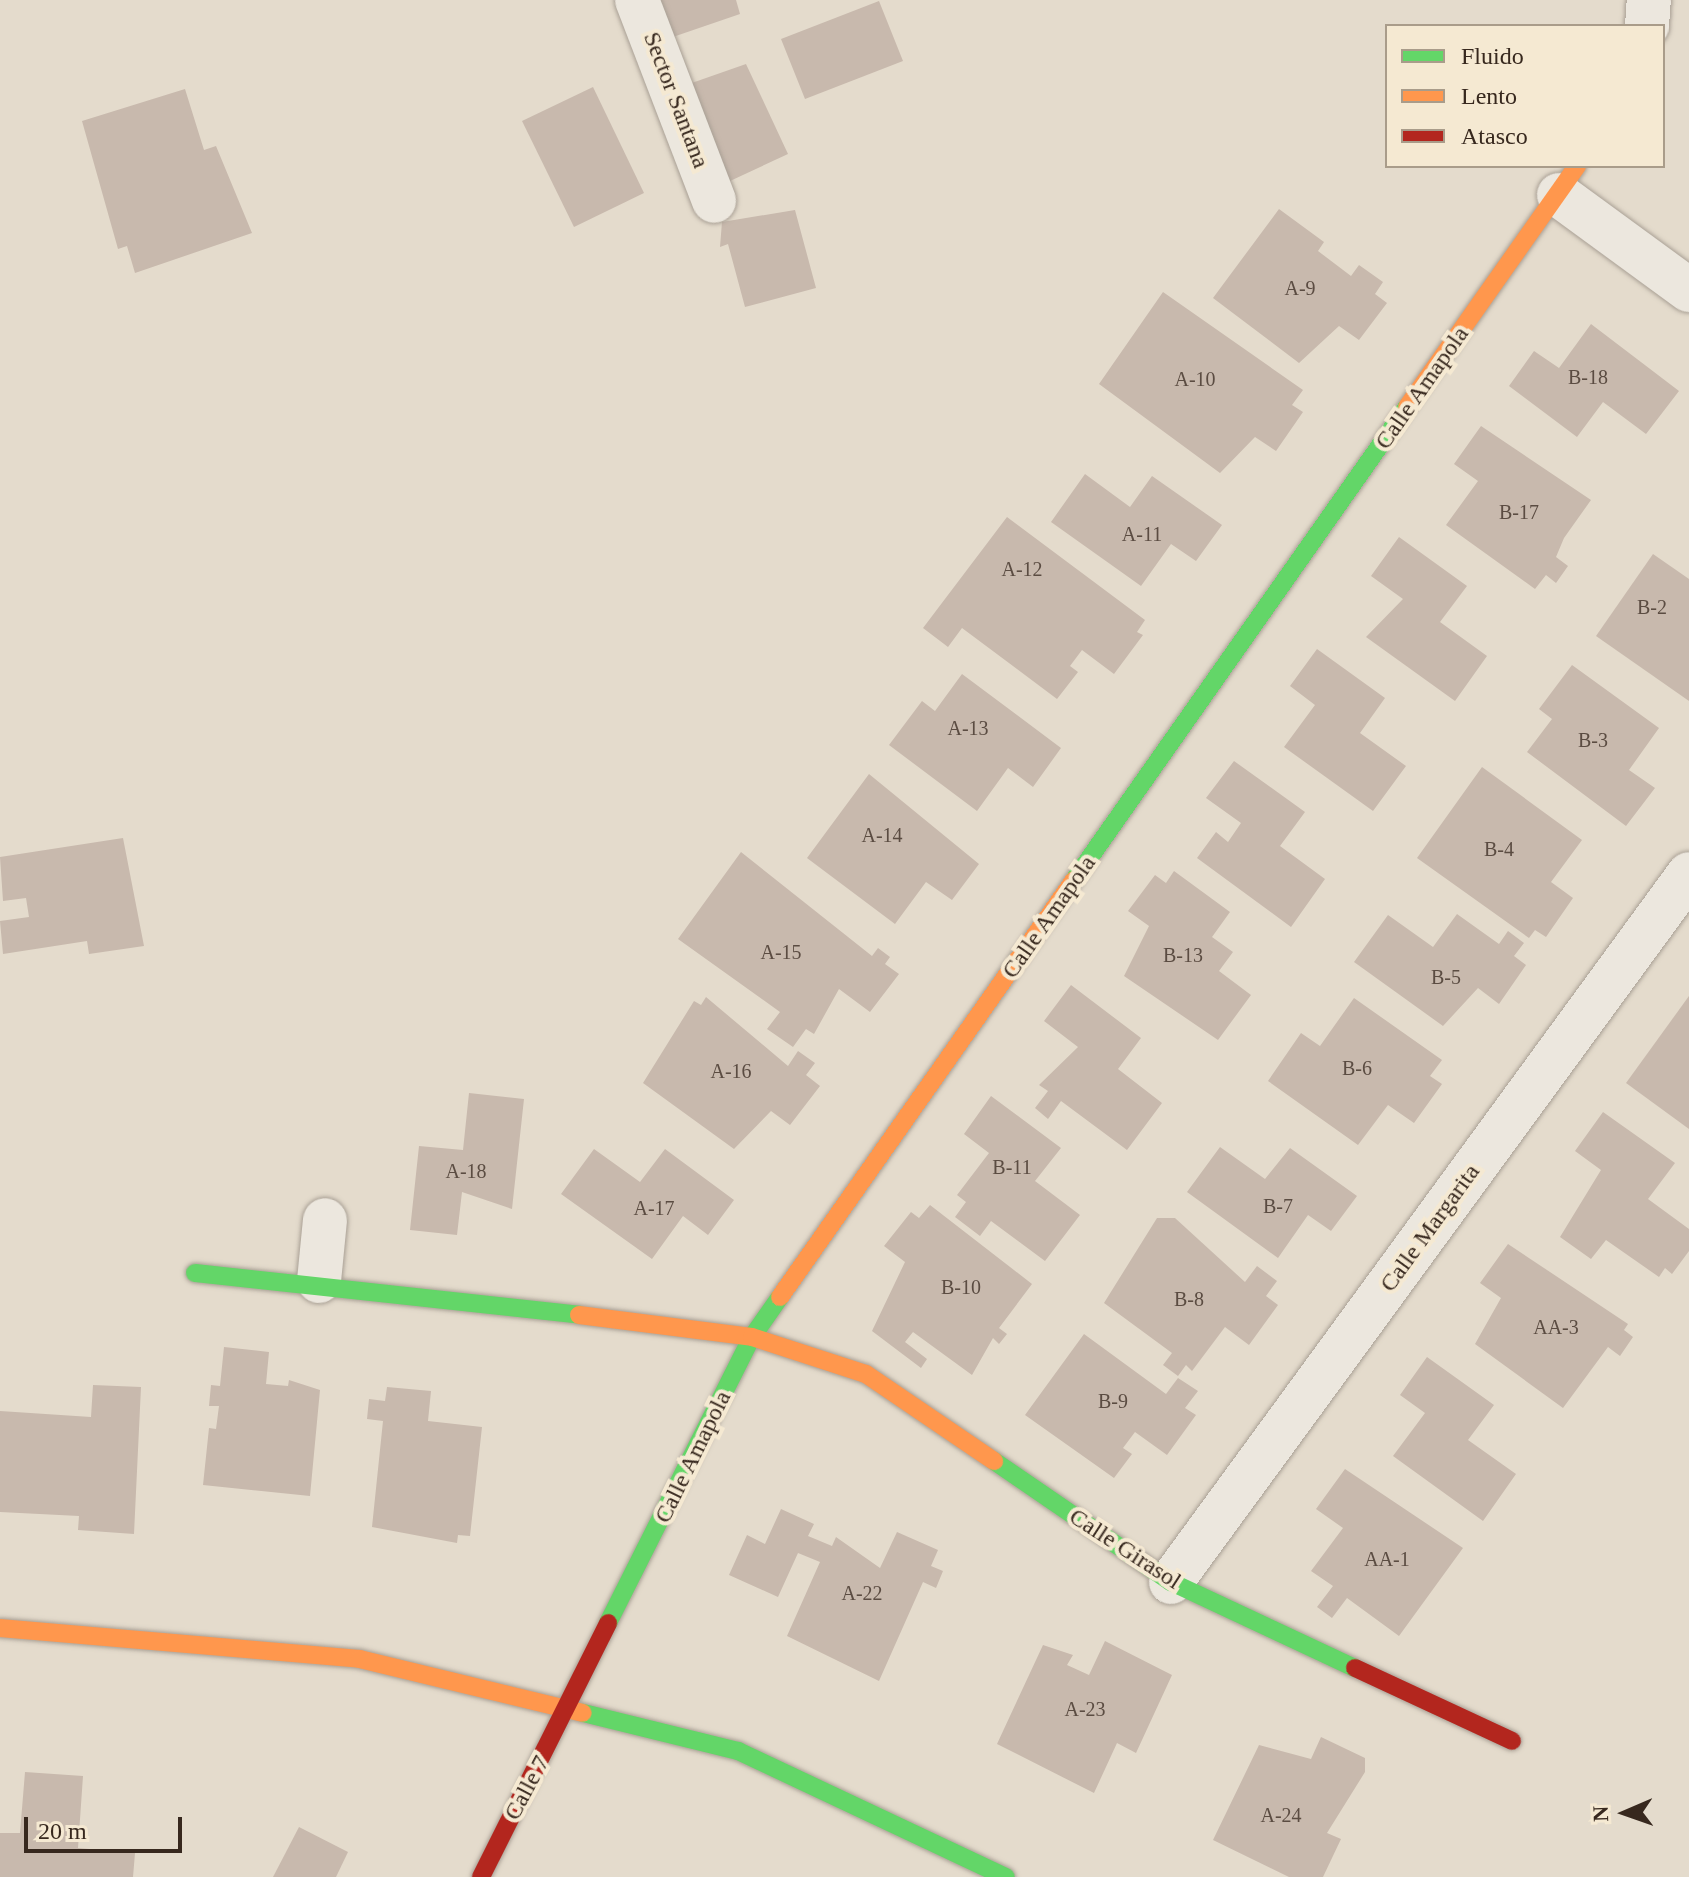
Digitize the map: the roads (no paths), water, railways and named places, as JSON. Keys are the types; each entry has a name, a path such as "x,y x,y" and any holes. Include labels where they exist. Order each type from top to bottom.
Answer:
{"street":[{"name":"Sector Santana","path":"637,0 714,201"},
{"path":"1647,24 1649,0"},
{"path":"1568,180 1689,290"},
{"name":"Calle Amapola","path":"570,1706 752,1337 1568,180"},
{"name":"Calle Margarita","path":"1171,1582 1689,874"},
{"path":"319,1281 325,1220"},
{"name":"Calle Girasol","path":"195,1273 319,1281 752,1337 866,1374 1171,1582 1512,1741"},
{"path":"0,1628 360,1659 570,1706 738,1751 1006,1877"},
{"name":"Calle 7","path":"481,1877 570,1706"}]}
